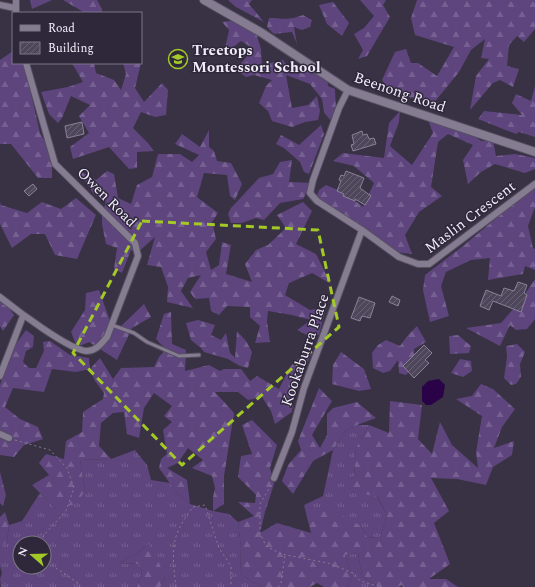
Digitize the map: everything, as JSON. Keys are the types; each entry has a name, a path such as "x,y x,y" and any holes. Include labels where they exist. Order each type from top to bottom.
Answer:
{"street":[{"path":"0,5 15,11 16,0"},
{"name":"Beenong Road","path":"204,0 262,33 348,90 535,152"},
{"name":"Owen Road","path":"23,316 75,348 88,351 100,346 107,337 138,256 135,243 55,164 26,64"},
{"name":"Maslin Crescent","path":"348,90 339,108 313,180 310,193 317,201 362,230 399,257 418,264 429,264 535,184"},
{"name":"Kookaburra Place","path":"274,478 292,432 304,388 362,230"},
{"path":"0,297 23,316 0,376"},
{"path":"0,434 9,438"}],"lane":[{"path":"112,325 134,333 147,342 179,356 199,355"}],"path":[{"path":"9,438 50,450 67,468 74,488 66,511 44,535"},
{"path":"274,478 260,504 260,533 266,546 281,554 328,563 353,574 360,581 381,587"},
{"path":"176,587 174,571 175,540 186,517 193,507 205,505 219,548 231,566 231,587"},
{"path":"278,587 281,583 285,554"},
{"path":"52,564 78,583 80,587"}],"highlighted area":[{"path":"142,221 318,230 339,327 182,465 73,353"}],"green space":[{"path":"30,0 52,0 32,9"},
{"path":"63,0 97,0 102,9 102,12 83,12"},
{"path":"228,0 252,0 249,4 264,22 236,7"},
{"path":"360,0 386,0 383,5 390,17 367,56 358,59 363,50 354,34 364,28 374,16"},
{"path":"417,0 535,0 535,29 524,42 517,36 509,45 507,66 519,69 513,87 500,80 493,83 470,110 476,76 489,59 481,58 485,39 471,50 459,72 433,104 391,92 382,80 395,52 406,49 411,63 418,63 437,76 454,47 415,35 411,18"},
{"path":"333,2 349,23 342,36 327,24 319,5"},
{"path":"303,15 312,20 310,27 302,30 294,27 297,44 292,32 274,34 267,27 269,18 289,19"},
{"path":"237,20 255,29 261,49 262,65 283,60 289,68 306,64 327,77 328,86 335,89 336,110 330,120 324,112 322,99 310,84 286,75 292,108 308,105 317,96 320,111 318,120 305,122 292,127 272,121 268,111 259,103 266,86 272,80 254,75 246,77 239,72 241,63 254,49 241,41 224,54 229,30 222,22"},
{"path":"12,52 12,64 24,64 40,133 52,155 52,178 38,178 11,144 0,144 0,60"},
{"path":"73,64 94,64 96,73 114,80 121,90 126,74 123,64 141,64 135,88 144,102 162,83 168,90 166,115 155,117 141,112 133,128 154,151 137,152 137,168 129,169 109,147 73,159 70,147 89,133 79,116 90,105 71,96 62,118 58,123 49,114 41,92 68,87 83,82"},
{"path":"535,86 535,137 519,132 516,134 478,119 484,111 522,115 512,103 516,94 531,101"},
{"path":"400,111 399,122 390,146 412,165 433,133 428,120 472,134 481,141 493,140 496,156 515,154 535,158 535,169 525,173 495,164 481,172 468,184 463,160 473,145 448,134 438,142 431,187 442,196 419,212 405,235 412,254 387,251 370,234 315,202 319,190 326,185 345,193 363,207 374,183 354,166 333,161 343,153 384,158 389,123"},
{"path":"321,125 324,134 309,174 304,172 300,162 284,148 276,144 281,135 299,145"},
{"path":"209,130 209,147 214,151 217,161 231,163 242,184 235,200 230,196 227,175 204,173 197,197 218,213 212,222 216,239 206,252 211,270 219,265 222,242 231,245 226,274 252,282 245,264 256,250 268,245 286,228 277,215 303,202 312,211 296,244 316,254 331,284 312,273 289,283 285,295 310,310 326,307 319,335 309,336 297,330 311,320 268,311 267,321 270,342 255,343 260,326 250,317 250,307 227,306 219,315 211,311 209,298 195,299 190,292 201,275 188,278 181,291 193,308 167,302 168,287 161,267 147,265 155,237 137,253 131,250 122,273 114,269 117,248 106,244 102,224 102,212 106,203 93,193 78,170 96,180 107,171 114,174 118,198 131,204 137,185 152,177 158,154 180,154 192,162 199,155 175,144 182,134 200,147"},
{"path":"292,160 289,182 312,183 303,199 280,203 264,220 256,218 242,223 231,223 228,214 231,208 259,178 273,174 280,162"},
{"path":"535,186 535,207 528,226 533,248 535,249 535,270 525,266 523,274 488,280 490,258 471,260 446,272 441,286 449,316 430,322 423,290 425,275 463,246"},
{"path":"76,198 96,215 77,259 55,255 45,234 31,234 12,248 0,224 0,202 1,205 27,213 42,202 61,209"},
{"path":"535,279 535,319 527,329 516,330 510,325 500,346 466,328 501,323 521,300"},
{"path":"99,290 110,321 118,329 144,304 151,317 132,328 117,360 89,342 77,347 71,332 85,310 86,293"},
{"path":"0,296 14,315 3,331 0,326"},
{"path":"171,312 172,344 186,350 185,371 209,365 220,371 224,369 241,369 250,381 257,376 279,389 290,367 310,347 312,353 295,388 292,412 275,424 271,411 262,397 248,400 238,392 215,392 234,413 224,476 224,504 213,511 213,497 215,488 212,476 192,468 203,460 188,448 178,463 167,468 187,480 190,504 176,492 159,468 161,459 167,454 163,430 172,422 164,416 172,406 154,393 144,408 139,438 127,434 124,412 113,413 101,423 99,446 111,459 80,460 85,491 76,504 56,509 32,485 49,475 39,463 46,454 64,459 66,441 82,432 83,412 103,399 104,393 95,381 90,369 100,358 113,379 121,368 154,367 159,357 166,349 156,339 164,314"},
{"path":"198,320 215,325 211,335 221,340 226,333 230,353 235,358 237,331 246,341 252,352 248,368 240,366 228,359 204,352 191,340 186,323"},
{"path":"417,326 426,342 414,349 415,364 406,375 399,373 398,360 390,371 383,373 373,368 372,353 378,345 386,340 400,346"},
{"path":"26,330 34,336 33,347 26,351 23,362 29,368 36,368 44,351 43,342 50,341 70,355 89,358 90,369 76,372 52,369 44,392 13,388 5,407 20,419 38,427 43,439 24,445 14,457 0,455 0,385 10,352"},
{"path":"458,335 471,346 469,353 450,354 449,336"},
{"path":"517,344 525,352 520,364 521,377 516,384 511,385 504,378 507,357 506,346"},
{"path":"341,352 364,369 371,389 359,391 332,384 333,365"},
{"path":"460,359 471,361 472,371 463,377 451,373"},
{"path":"481,384 493,389 515,409 502,427 494,448 514,441 512,455 493,467 486,485 457,479 431,478 449,511 434,523 450,564 429,579 446,579 458,587 403,587 402,585 398,587 379,587 362,576 358,553 345,555 353,576 347,587 324,587 317,583 310,587 262,587 240,574 241,547 238,522 254,516 238,502 255,503 256,495 238,477 241,456 252,454 242,425 252,420 277,445 270,468 274,484 260,533 277,523 311,533 304,505 343,516 361,526 367,537 380,538 387,515 377,496 340,491 354,476 356,448 369,425 389,433 390,401 422,405 418,439 432,454 440,422 452,445 478,468 476,452 482,416 456,399 472,396"},
{"path":"319,388 332,401 312,435 320,448 327,435 327,414 333,408 357,402 376,418 345,431 333,450 313,461 293,494 282,481 288,465 301,450 298,441"},
{"path":"357,425 369,425 356,448 354,476 341,491 376,495 387,515 380,538 367,537 361,526 304,505 323,496 333,450 345,431"},
{"path":"135,450 147,465 151,480 170,483 176,492 190,504 229,514 238,522 241,547 240,574 262,587 160,587 165,578 148,544 139,552 119,563 138,564 142,572 137,587 1,587 0,579 2,573 0,566 0,548 7,541 9,525 22,521 40,493 56,509 85,491 80,460 111,459"},
{"path":"0,472 6,495 3,506 0,503"},
{"path":"5,512 9,525 7,541 0,548 0,517"},
{"path":"148,544 156,555 165,578 160,587 137,587 142,572 138,564 119,563 139,552"},
{"path":"358,553 362,576 379,587 347,587 353,576 345,555"}],"shaded area":[{"path":"439,379 445,385 443,397 431,405 426,405 422,401 422,387 428,381"}],"building":[{"path":"82,122 84,134 67,138 65,126"},
{"path":"362,131 363,135 367,134 369,139 374,138 376,144 353,151 351,145 354,144 352,135"},
{"path":"346,171 364,178 360,188 371,196 365,205 355,199 355,201 343,196 344,194 337,191 341,181 339,180 341,175 344,176"},
{"path":"33,184 37,189 29,196 24,191"},
{"path":"518,282 527,285 524,293 527,295 521,312 493,301 489,310 480,306 486,290 501,296 504,288 514,291"},
{"path":"392,296 400,300 398,306 389,302"},
{"path":"359,297 375,303 370,318 362,316 360,321 351,318"},
{"path":"424,345 432,353 425,360 429,363 414,378 403,366"}],"place":[{"name":"Treetops Montessori School","path":"178,59"}]}
